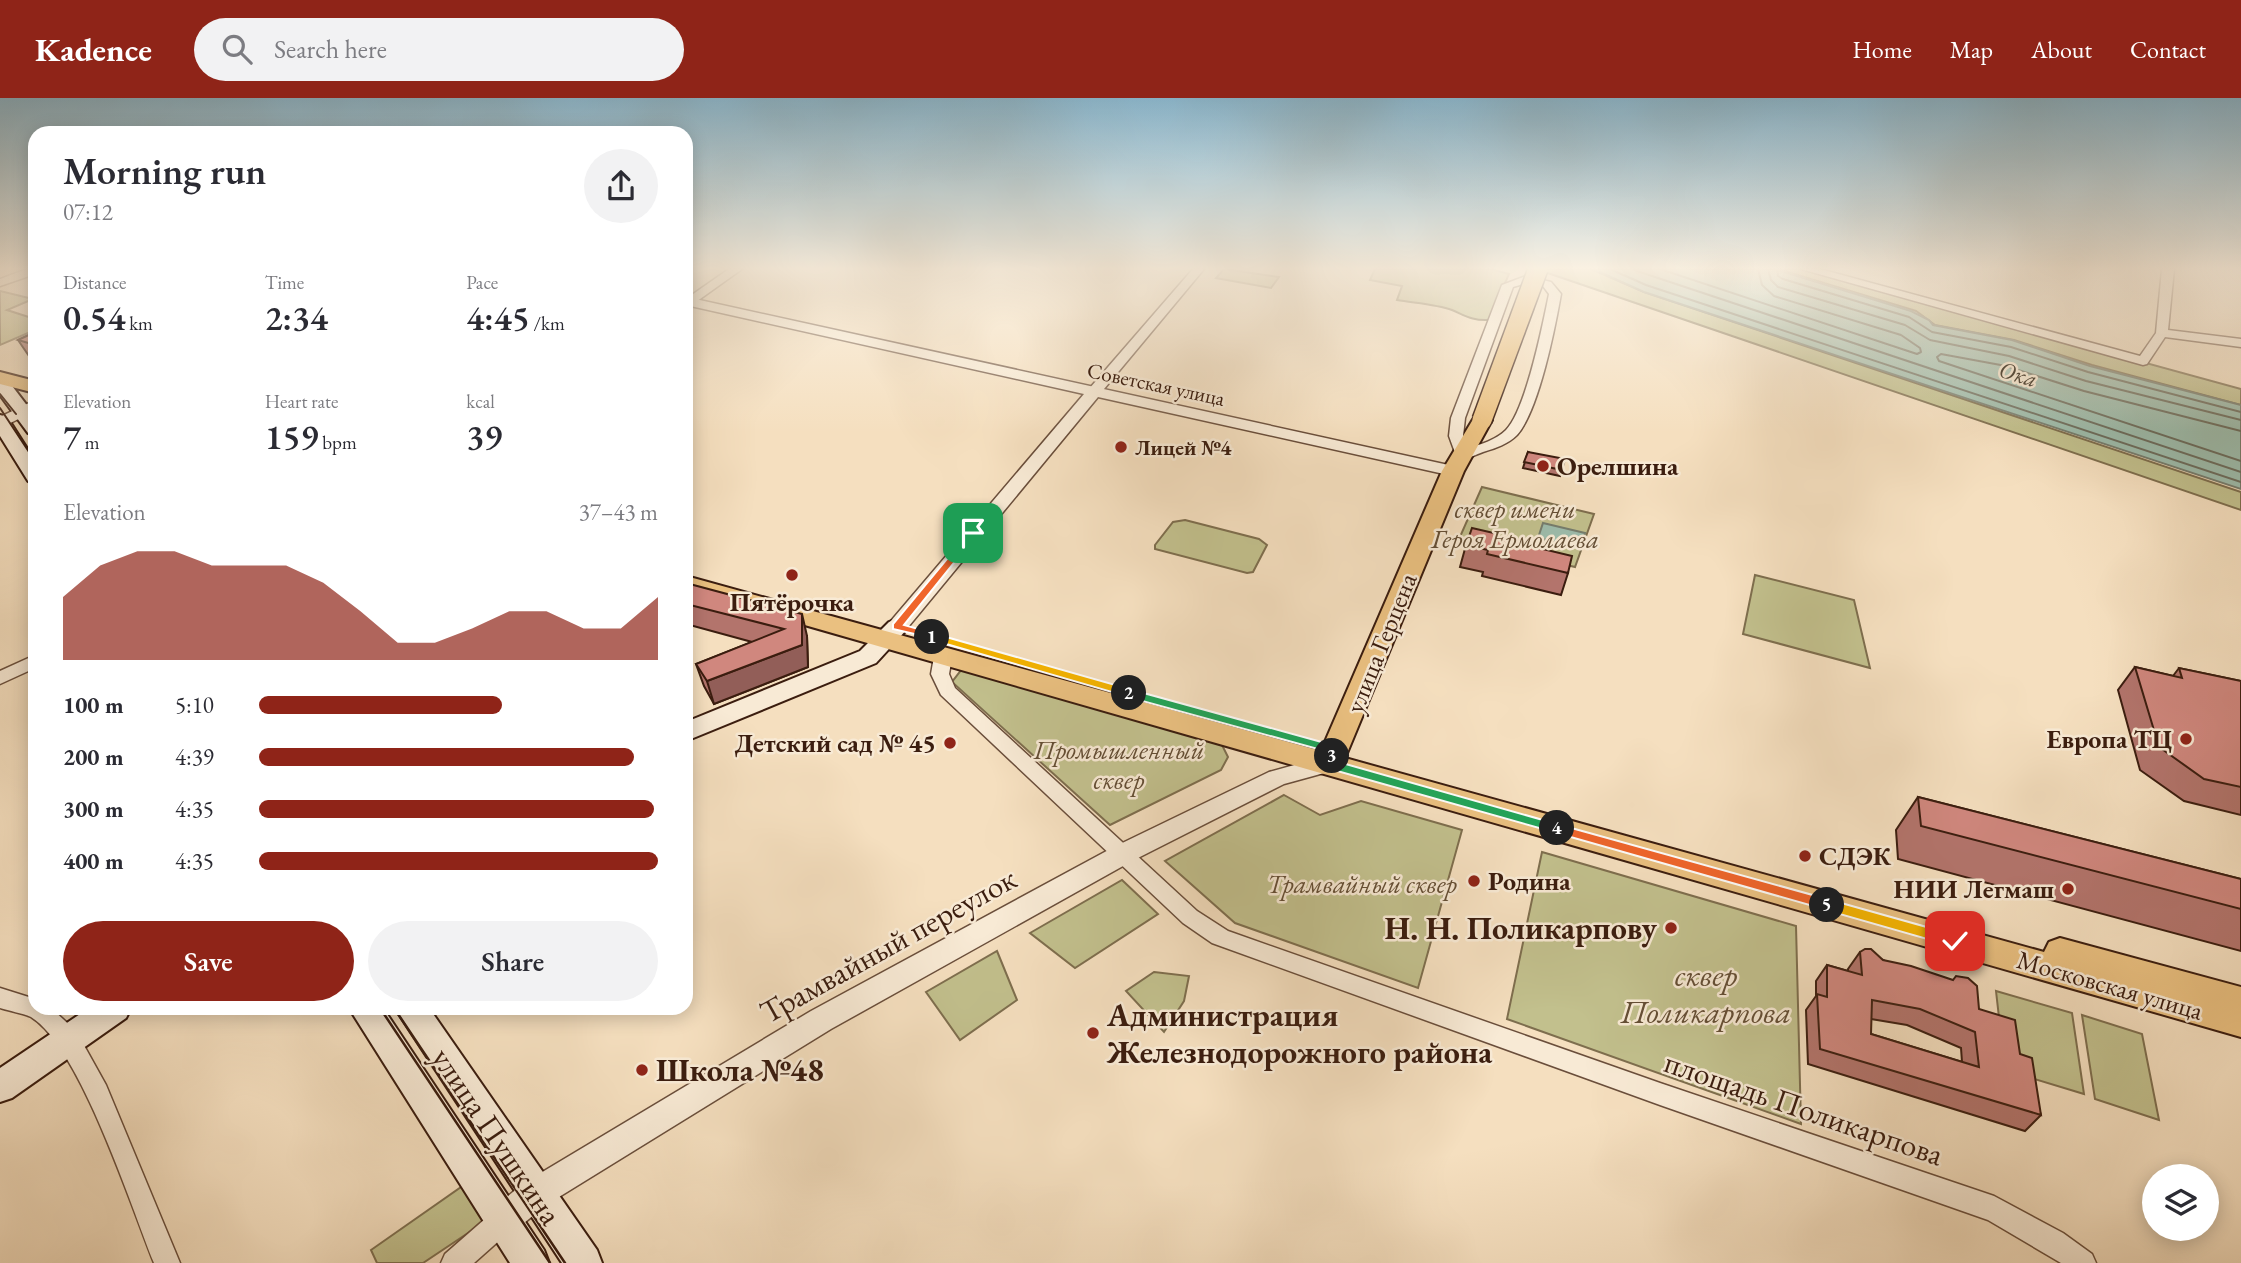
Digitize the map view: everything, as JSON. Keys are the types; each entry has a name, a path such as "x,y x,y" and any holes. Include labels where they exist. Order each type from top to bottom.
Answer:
{"main road":[{"name":"улица Герцена","path":"1332,757 1458,463 1481,422 1518,323"},
{"path":"2,386 28,387"},
{"path":"2,386 28,403"},
{"path":"0,422 28,466"},
{"name":"Московская улица","path":"693,570 892,634 943,657 1332,757 2241,1022"},
{"name":"Московская улица","path":"693,585 892,634 1332,757 2241,1002"},
{"path":"693,729 867,657 892,634"},
{"path":"0,1087 104,1015"},
{"name":"улица Пушкина","path":"370,1015 531,1263"},
{"name":"улица Пушкина","path":"416,1015 584,1263"}],"street":[{"name":"Советская улица","path":"784,323 1094,392 1458,463"},
{"path":"892,634 1153,323"},
{"path":"1494,323 1458,418 1458,463 1515,430 1545,348 1550,323"},
{"path":"2007,323 2143,360 2162,333 2163,323"},
{"path":"2162,333 2241,343"},
{"path":"0,422 28,407"},
{"path":"1481,422 1494,432 1515,430"},
{"name":"площадь Поликарпова","path":"943,657 940,674 942,683 968,711 1190,917 1220,937 1672,1099 1994,1209 2054,1242 2083,1263"},
{"path":"0,678 28,664"},
{"name":"Трамвайный переулок","path":"502,1221 535,1194 821,1020 1123,853 1277,778 1332,757"},
{"path":"0,998 28,1007"},
{"path":"43,1015 68,1038 98,1093 167,1263"},
{"path":"454,1263 502,1221"}],"green space":[{"path":"0,323 28,323 28,333 0,345"},
{"path":"1695,323 1738,323 2241,492 2241,510"},
{"path":"1933,323 2001,323 2241,389 2241,405 2092,365 2014,340"},
{"name":"сквер имени Героя Ермолаева","path":"1482,487 1594,514 1575,567 1459,539"},
{"path":"1185,520 1259,539 1267,545 1253,572 1247,573 1155,549 1155,545 1173,522"},
{"path":"1755,575 1854,600 1870,668 1743,634"},
{"name":"Промышленный сквер","path":"962,669 1221,743 1228,757 1221,770 1110,825 952,682"},
{"name":"Трамвайный сквер","path":"1284,795 1320,815 1361,801 1462,830 1418,988 1235,923 1165,861"},
{"name":"сквер Поликарпова","path":"1542,852 1796,926 1801,1124 1507,1019"},
{"path":"1122,880 1158,914 1075,968 1030,933"},
{"path":"997,951 1017,1000 960,1040 926,992"},
{"path":"1154,972 1189,976 1184,1001 1164,1032 1126,991"},
{"path":"1996,991 2072,1013 2084,1094 2005,1070"},
{"path":"2082,1015 2142,1034 2159,1120 2095,1099"},
{"path":"464,1185 486,1221 423,1263 377,1263 371,1250"}],"water":[{"name":"Ока","path":"1739,323 1932,323 2012,340 2090,366 2241,405 2241,489"},
{"path":"1543,523 1585,533 1580,548 1538,538"}],"building":[{"path":"28,335 28,343 18,340"},
{"path":"1528,452 1565,459 1562,470 1524,462"},
{"path":"1472,528 1498,534 1497,538 1572,556 1568,573 1487,554 1488,550 1466,545"},
{"path":"693,585 802,614 802,645 707,681 696,664 784,629 693,606"},
{"path":"2135,667 2182,678 2179,668 2241,681 2241,787 2204,779 2159,747"},
{"path":"1918,797 2241,879 2241,909 1921,826"},
{"path":"1871,949 1883,960 1953,980 1956,976 1968,978 1977,986 1979,1009 2015,1020 2020,1054 2032,1058 2041,1115 1820,1049 1817,994 1827,997 1827,965 1862,975 1860,952","holes":["1872,1000 1920,1009 1975,1032 1979,1067 1871,1034"]}],"tram line":[{"path":"0,394 16,414"},
{"path":"0,408 28,450"},
{"path":"385,1015 550,1263"},
{"path":"399,1015 565,1263"}],"place":[{"name":"Лицей №4","path":"1121,447"},
{"name":"Орелшина","path":"1543,466"},
{"name":"Пятёрочка","path":"792,575"},
{"name":"Европа ТЦ","path":"2186,739"},
{"name":"Детский сад № 45","path":"950,743"},
{"name":"СДЭК","path":"1805,856"},
{"name":"Родина","path":"1474,881"},
{"name":"НИИ Легмаш","path":"2068,889"},
{"name":"Н. Н. Поликарпову","path":"1671,928"},
{"name":"Администрация Железнодорожного района","path":"1093,1033"},
{"name":"Школа №48","path":"642,1070"}],"route":[{"path":"973,533 897,627 1336,750 1327,764 1955,941"}]}
